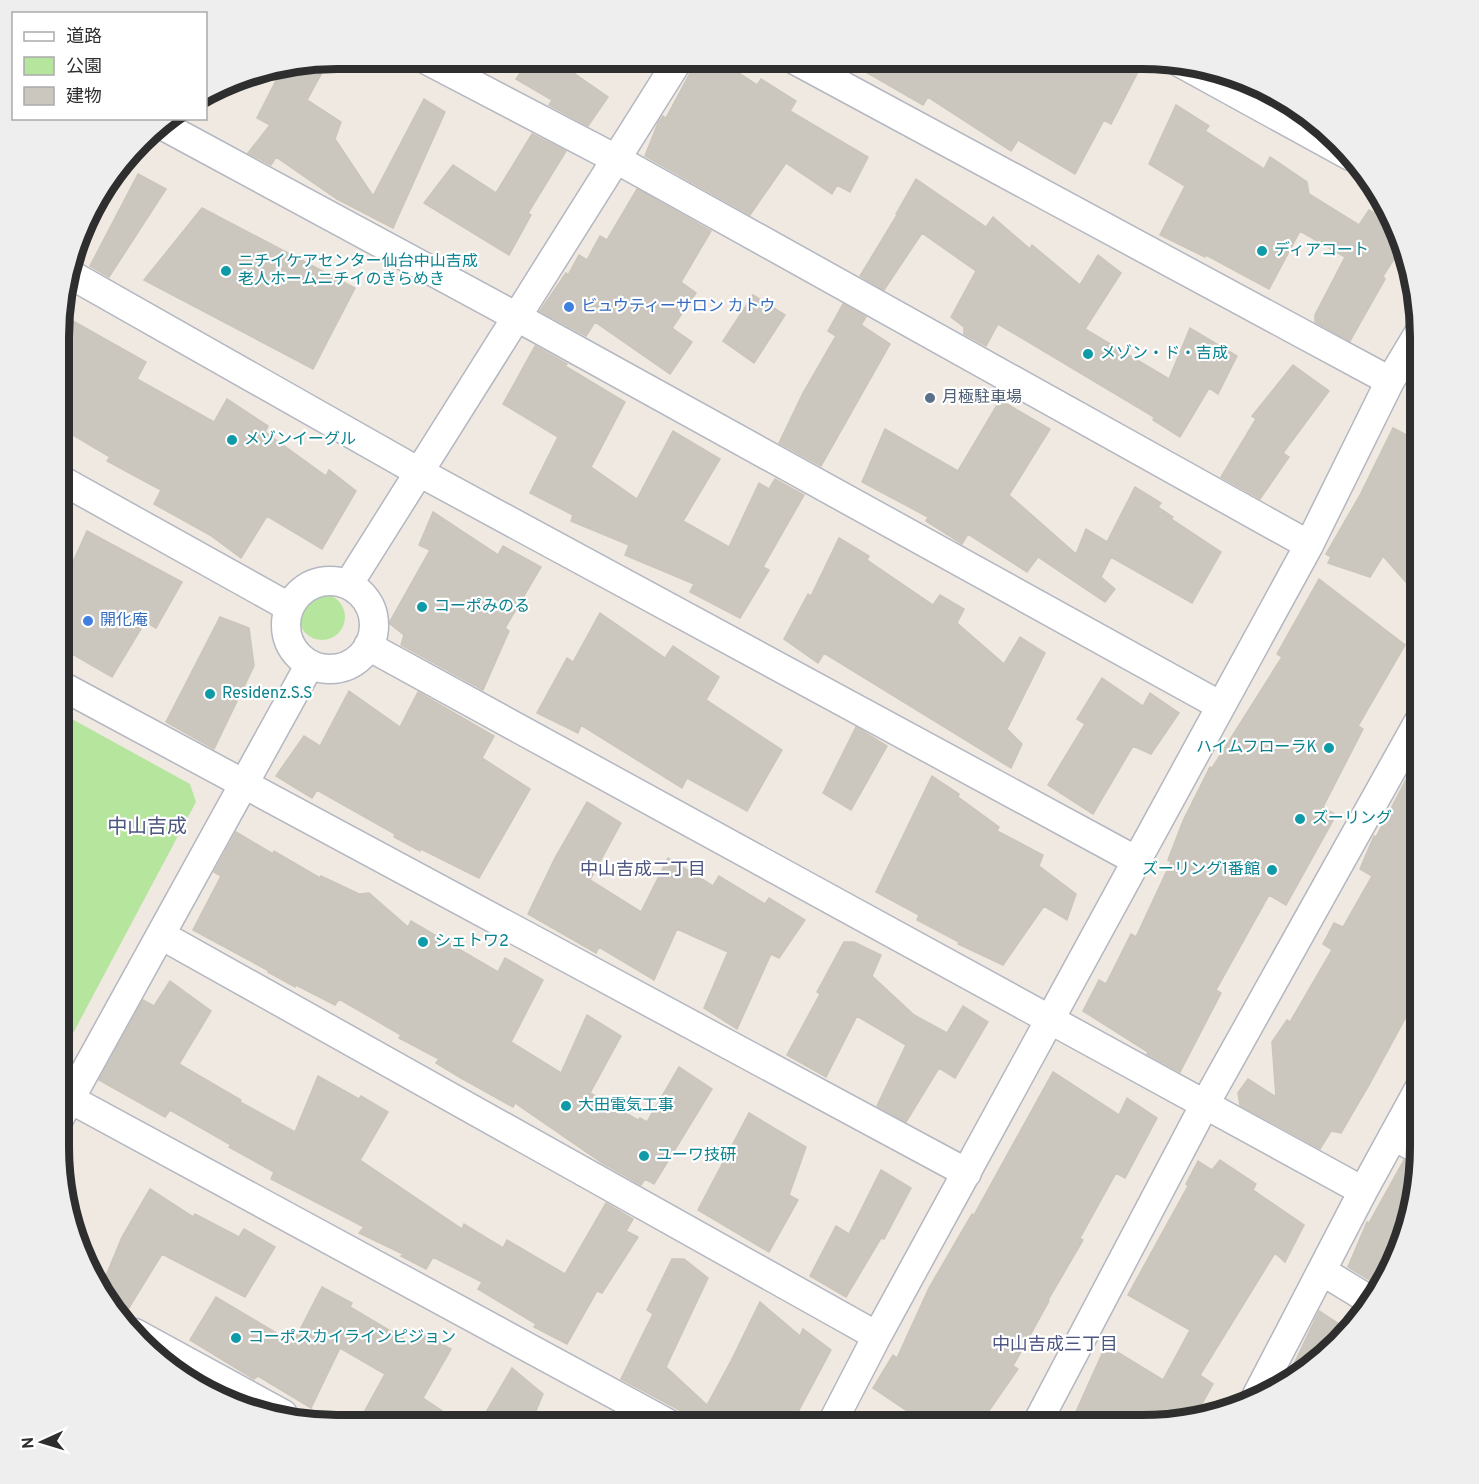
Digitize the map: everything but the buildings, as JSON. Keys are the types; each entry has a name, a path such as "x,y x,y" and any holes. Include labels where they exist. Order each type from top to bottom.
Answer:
{"street":[{"path":"444,69 616,159 1309,545"},
{"path":"348,585 673,69"},
{"path":"812,69 1390,381"},
{"path":"1206,77 1326,143"},
{"path":"169,129 517,317 1221,706"},
{"path":"76,277 419,472 1137,861"},
{"path":"836,1415 877,1336 1309,545 1390,381 1410,348"},
{"path":"69,484 289,608"},
{"path":"328,582 348,585 360,593 371,611 373,633 368,646 360,657 343,666 323,668 310,664 299,657 287,634 286,621 289,608 297,596 308,587 328,582"},
{"path":"368,646 1363,1191"},
{"path":"69,1094 161,935 310,664"},
{"path":"69,690 967,1173"},
{"path":"1041,1415 1205,1104 1410,737"},
{"path":"161,935 877,1336"},
{"path":"1263,1386 1410,1105"},
{"path":"69,1107 651,1415"},
{"path":"1393,1136 1410,1145"},
{"path":"1322,1271 1364,1297"},
{"path":"157,1345 269,1406"}],"green space":[{"path":"322,594 338,601 345,617 338,633 322,640 306,633 299,617 306,601"},
{"path":"69,717 190,784 196,802 69,1041"}],"place":[{"name":"ディアコート","path":"1262,251"},
{"name":"ニチイケアセンター仙台中山吉成 老人ホームニチイのきらめき","path":"226,271"},
{"name":"ビュウティーサロン カトウ","path":"569,307"},
{"name":"メゾン・ド・吉成","path":"1088,354"},
{"name":"月極駐車場","path":"930,398"},
{"name":"メゾンイーグル","path":"232,440"},
{"name":"コーポみのる","path":"422,607"},
{"name":"開化庵","path":"88,621"},
{"name":"Residenz.S.S","path":"210,694"},
{"name":"ハイムフローラK","path":"1329,748"},
{"name":"ズーリング","path":"1300,819"},
{"name":"ズーリング1番館","path":"1272,870"},
{"name":"シェトワ2","path":"423,942"},
{"name":"大田電気工事","path":"566,1106"},
{"name":"ユーワ技研","path":"644,1156"},
{"name":"コーポスカイラインピジョン","path":"236,1338"}],"district":[{"name":"中山吉成","path":"147,828"},
{"name":"中山吉成二丁目","path":"643,870"},
{"name":"中山吉成三丁目","path":"1055,1345"}]}
